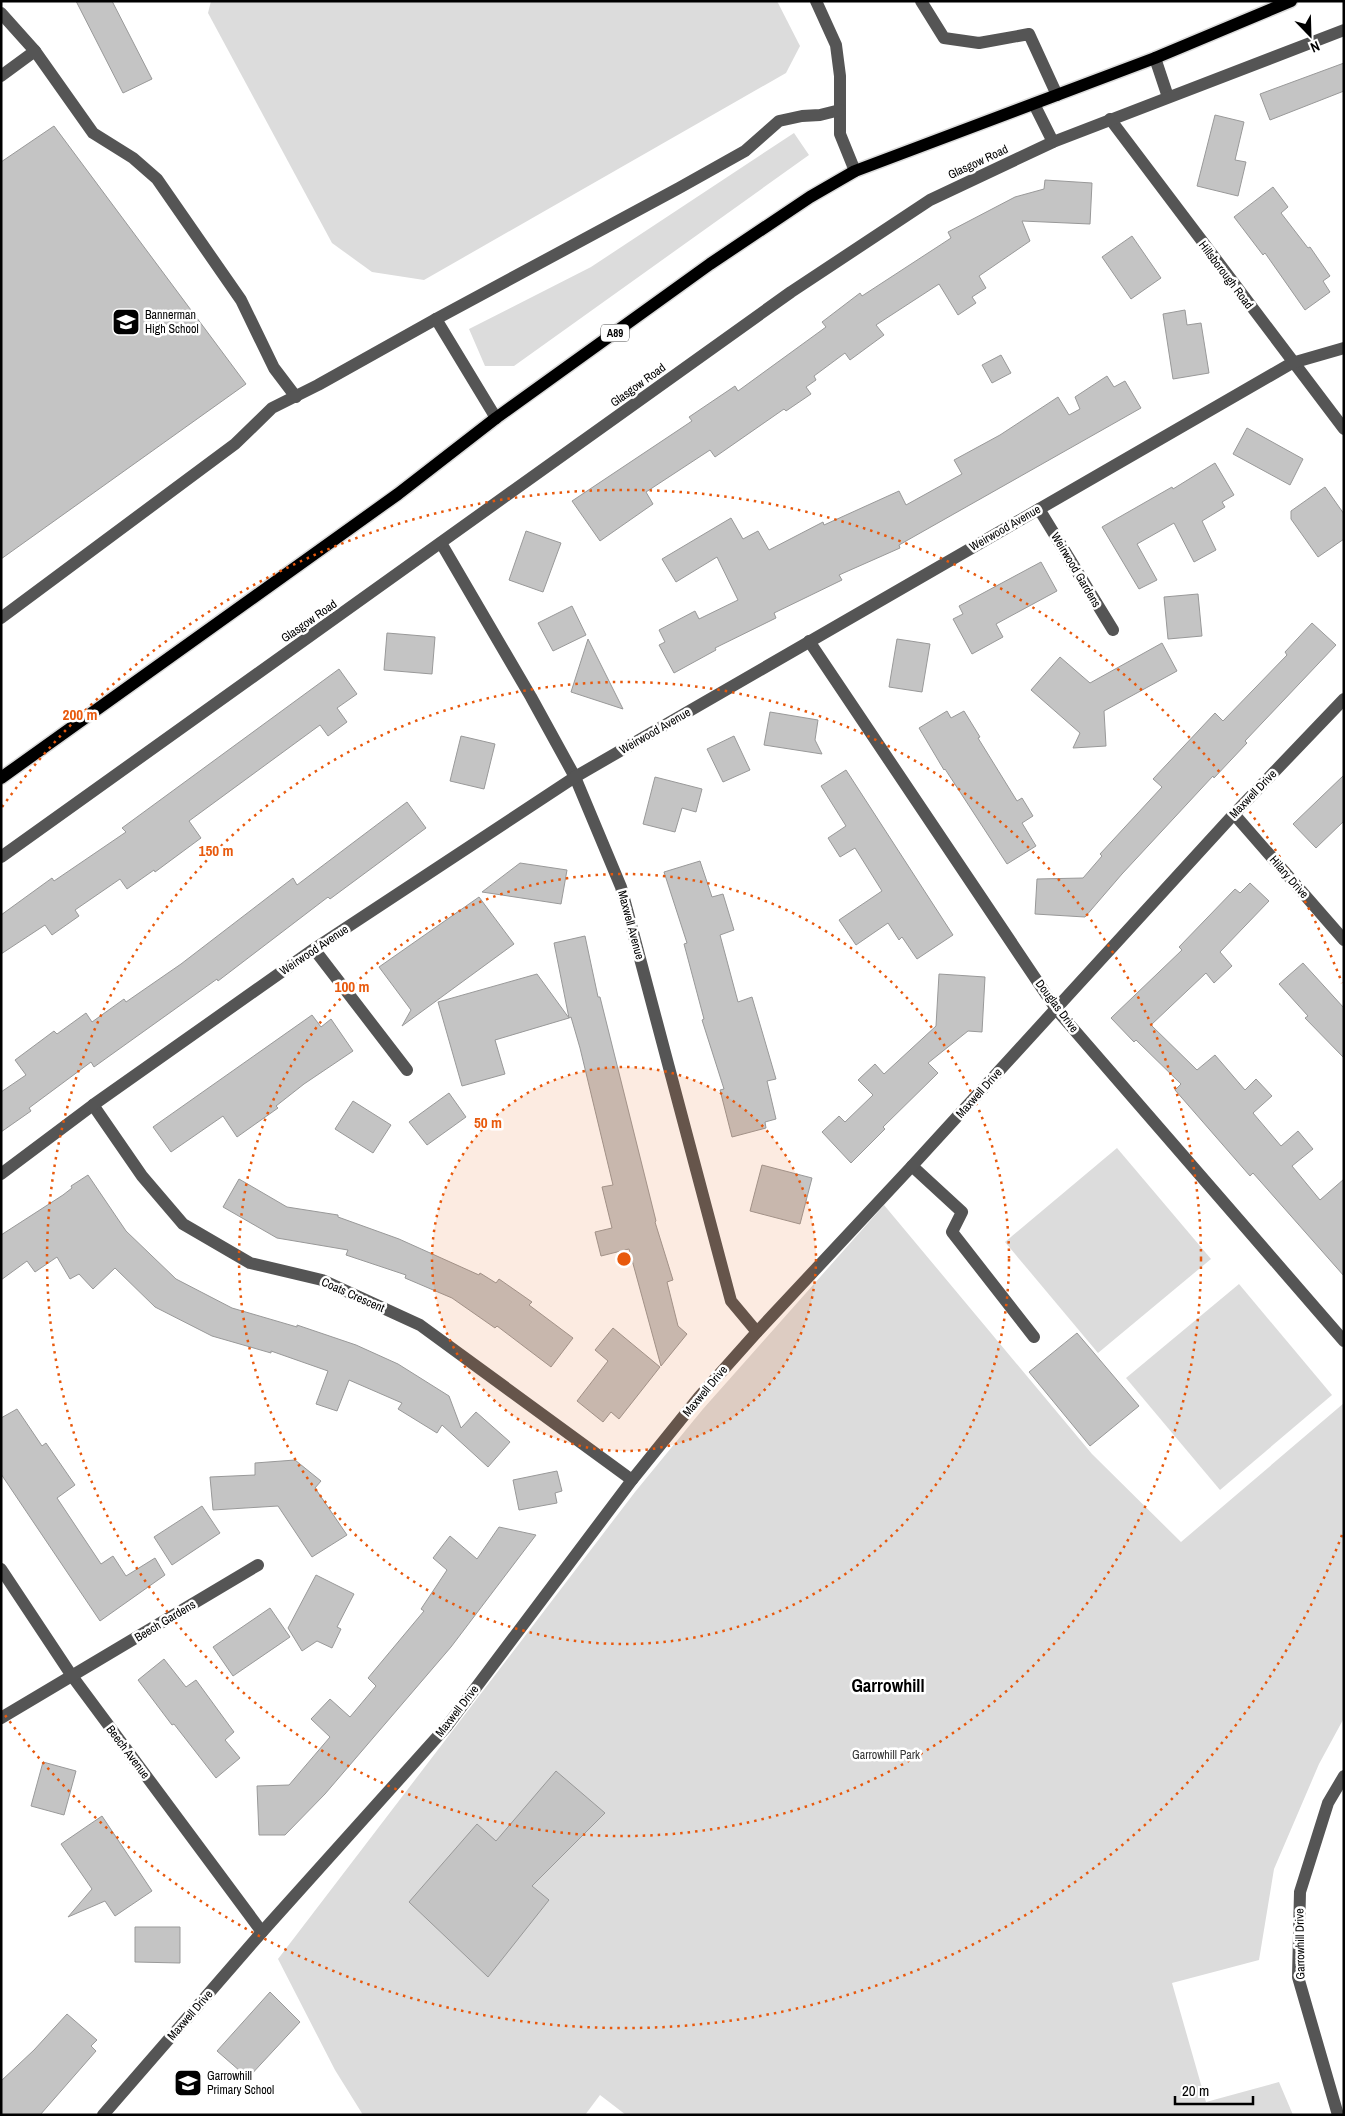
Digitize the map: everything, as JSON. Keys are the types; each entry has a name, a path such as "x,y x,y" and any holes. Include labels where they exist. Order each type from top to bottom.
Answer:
{"main road":[{"name":"A89","path":"1,778 398,494 496,418 718,259 810,197 855,171 1155,58 1291,1"}],"street":[{"path":"816,1 836,45 840,76 840,134 855,171"},
{"path":"921,1 944,38 979,43 1029,34 1057,95"},
{"path":"1,13 35,51 93,133 133,158 157,179 241,300 274,368 296,396"},
{"name":"Glasgow Road","path":"1,857 815,275 930,200 1053,142 1344,30"},
{"path":"1,76 35,51"},
{"path":"1155,58 1168,97"},
{"path":"1034,104 1053,142"},
{"path":"1,618 235,444 272,408 318,386 436,319 744,151 779,121 840,110"},
{"name":"Hillsborough Road","path":"1110,119 1292,363 1344,429"},
{"path":"436,319 496,418"},
{"name":"Weirwood Avenue","path":"1,1174 93,1105 314,949 574,777 1292,363 1344,348"},
{"name":"Weirwood Gardens","path":"1039,509 1113,630"},
{"name":"Maxwell Avenue","path":"442,543 531,697 574,777 621,887 731,1301 757,1332"},
{"name":"Douglas Drive","path":"809,641 1056,1009 1344,1341"},
{"name":"Maxwell Drive","path":"103,2115 262,1932 447,1726 632,1480 699,1397 1234,814 1344,699"},
{"name":"Hilary Drive","path":"1234,814 1344,940"},
{"path":"314,949 407,1070"},
{"name":"Coats Crescent","path":"93,1105 142,1176 183,1224 250,1263 322,1280 420,1325 632,1480"},
{"path":"912,1166 962,1212 952,1232 1034,1337"},
{"name":"Beech Gardens","path":"1,1718 258,1565"},
{"name":"Beech Avenue","path":"1,1569 72,1676 262,1932"},
{"name":"Garrowhill Drive","path":"1338,2115 1298,1977 1300,1892 1328,1802 1344,1776"}],"green space":[{"path":"211,1 777,1 800,46 786,73 424,280 372,272 332,243 208,13"},
{"path":"794,133 809,155 514,366 485,366 469,329 591,267"},
{"path":"1117,1148 1211,1259 1098,1353 1005,1242"},
{"name":"Garrowhill Park","path":"884,1205 1092,1454 1181,1542 1344,1403 1344,1718 1319,1764 1274,1869 1259,1960 1172,1983 1206,2102 1279,2082 1293,2115 626,2115 600,2095 585,2115 363,2115 335,2070 278,1959 635,1492 703,1409"},
{"path":"1239,1284 1332,1395 1220,1490 1126,1378"}],"building":[{"path":"76,1 112,1 152,79 123,93"},
{"path":"1344,63 1344,91 1270,120 1260,94"},
{"path":"1215,115 1244,122 1235,160 1246,162 1238,196 1197,186"},
{"path":"54,126 246,384 1,559 1,162"},
{"path":"1045,180 1092,183 1090,224 1022,221 1030,241 979,276 986,288 972,297 976,303 958,315 939,284 876,325 884,335 850,360 845,353 814,376 816,380 806,387 811,394 786,411 784,409 715,457 710,450 646,492 653,504 600,541 572,501 692,421 689,417 735,386 738,391 826,327 822,322 860,293 862,296 951,238 948,232 1015,197 1044,189"},
{"path":"1273,187 1288,207 1281,213 1308,248 1310,247 1330,276 1323,281 1330,292 1305,310 1265,253 1263,255 1234,217"},
{"path":"1132,236 1161,278 1131,299 1102,257"},
{"path":"1185,310 1187,325 1201,323 1209,373 1173,379 1163,314"},
{"path":"1001,355 1011,373 992,383 982,365"},
{"path":"1107,376 1114,387 1125,381 1141,408 899,545 900,548 839,575 842,580 774,613 776,618 715,648 716,650 674,673 659,645 665,642 659,630 695,611 699,619 738,600 717,557 676,582 662,559 731,518 743,539 758,531 769,550 823,522 824,525 899,491 906,505 962,474 954,460 1000,435 1058,397 1069,415 1080,409 1075,397"},
{"path":"1247,428 1303,459 1290,485 1233,454"},
{"path":"1215,463 1234,495 1222,502 1225,507 1202,521 1216,550 1194,562 1174,523 1137,544 1157,580 1139,589 1102,527 1172,487 1173,489"},
{"path":"1325,487 1344,514 1344,539 1318,557 1291,519 1291,511"},
{"path":"526,531 561,543 543,592 509,580"},
{"path":"1041,562 1057,591 996,624 1003,637 972,654 953,619 963,614 959,606"},
{"path":"1198,594 1202,636 1168,639 1164,597"},
{"path":"572,606 586,635 553,651 538,623"},
{"path":"1312,623 1336,645 1245,741 1247,743 1214,778 1213,776 1122,874 1085,917 1035,914 1037,879 1083,878 1102,856 1100,854 1162,787 1153,779 1215,713 1223,721 1287,655 1285,652"},
{"path":"387,633 435,637 432,674 384,670"},
{"path":"588,639 623,709 571,692"},
{"path":"897,639 930,644 922,692 889,687"},
{"path":"1162,643 1177,671 1104,711 1106,746 1073,748 1080,733 1031,690 1060,657 1090,683"},
{"path":"339,669 357,694 337,708 347,722 328,736 320,725 189,821 201,838 155,872 154,870 127,889 120,879 75,910 79,916 52,935 45,925 1,954 1,915 52,878 54,881 126,832 122,828"},
{"path":"947,711 951,718 964,711 980,737 978,738 1017,801 1022,798 1033,816 1022,823 1036,846 1007,864 944,770 919,728"},
{"path":"770,712 818,720 815,740 822,754 764,745"},
{"path":"461,736 495,744 484,789 450,781"},
{"path":"734,736 750,770 723,782 707,749"},
{"path":"846,770 953,935 917,959 902,937 899,940 888,923 856,945 839,920 882,891 855,848 840,857 828,838 846,826 821,786"},
{"path":"1344,775 1344,821 1316,848 1293,824"},
{"path":"655,777 702,789 696,812 682,808 675,832 643,824"},
{"path":"407,802 426,828 330,899 328,897 218,981 217,979 94,1067 91,1062 29,1108 31,1111 1,1132 1,1092 26,1075 15,1060 54,1031 57,1034 86,1013 92,1022 124,999 126,1002 181,964 293,878 297,885"},
{"path":"700,861 712,897 723,894 734,930 720,935 738,1002 752,997 776,1079 767,1081 776,1119 765,1122 766,1128 732,1137 720,1090 724,1089 702,1020 704,1019 684,944 687,943 664,872"},
{"path":"520,863 567,870 561,904 482,892"},
{"path":"1250,883 1269,901 1220,952 1232,966 1214,983 1206,973 1151,1025 1197,1070 1215,1055 1245,1090 1256,1079 1272,1096 1253,1113 1281,1146 1298,1131 1313,1149 1292,1166 1320,1200 1344,1179 1344,1276 1253,1173 1250,1176 1175,1090 1181,1084 1136,1040 1134,1042 1111,1018 1182,950 1179,947 1235,889 1240,893"},
{"path":"479,897 514,944 402,1026 411,1010 379,967"},
{"path":"585,936 598,997 600,997 655,1222 673,1280 667,1282 678,1326 687,1334 661,1366 629,1249 601,1256 595,1232 612,1228 602,1187 613,1185 580,1048 571,1017 569,1018 554,943"},
{"path":"1303,963 1344,1008 1344,1058 1305,1018 1308,1016 1279,984"},
{"path":"537,974 569,1018 495,1040 505,1074 462,1086 438,1002"},
{"path":"939,974 985,977 982,1032 968,1031 928,1063 938,1073 883,1127 885,1129 851,1163 822,1132 839,1116 845,1122 873,1095 858,1080 875,1064 884,1074 936,1026"},
{"path":"312,1015 321,1027 331,1019 353,1051 304,1084 276,1106 278,1108 237,1137 223,1116 171,1152 153,1127"},
{"path":"449,1093 466,1117 427,1145 409,1122"},
{"path":"353,1101 391,1125 373,1153 335,1129"},
{"path":"762,1165 812,1178 800,1224 750,1211"},
{"path":"88,1175 126,1231 176,1279 232,1308 297,1327 297,1325 356,1345 398,1364 449,1396 461,1428 476,1412 510,1442 488,1467 442,1425 437,1433 398,1409 402,1403 349,1380 337,1411 316,1404 328,1371 271,1351 271,1353 212,1336 155,1307 115,1268 93,1289 79,1274 70,1279 57,1257 35,1272 27,1261 1,1280 1,1235 63,1195 72,1188 71,1186"},
{"path":"239,1179 287,1207 338,1215 338,1217 399,1239 479,1275 480,1273 496,1283 499,1279 532,1302 529,1305 573,1338 551,1367 497,1326 495,1328 452,1298 405,1278 406,1275 346,1255 348,1250 277,1238 223,1207"},
{"path":"613,1328 660,1367 619,1419 611,1412 603,1422 577,1401 608,1361 595,1350"},
{"path":"1077,1333 1139,1406 1090,1446 1029,1372"},
{"path":"17,1409 42,1446 46,1443 75,1485 57,1498 101,1564 113,1556 126,1576 155,1558 165,1575 100,1621 1,1474 1,1418"},
{"path":"295,1460 321,1481 315,1488 347,1535 312,1557 278,1506 213,1510 210,1477 255,1475 255,1463"},
{"path":"557,1471 562,1491 555,1493 557,1503 519,1510 513,1480"},
{"path":"202,1506 220,1533 172,1565 154,1537"},
{"path":"499,1527 536,1535 451,1647 325,1794 285,1835 259,1835 257,1786 289,1785 330,1737 311,1719 330,1699 350,1717 376,1686 368,1678 424,1611 421,1609 447,1570 433,1558 450,1536 477,1559"},
{"path":"316,1575 354,1594 337,1627 341,1629 332,1648 317,1641 302,1651 288,1628"},
{"path":"270,1608 290,1637 233,1676 213,1647"},
{"path":"164,1659 186,1687 196,1680 234,1732 225,1740 240,1758 216,1778 138,1680"},
{"path":"43,1762 76,1771 64,1815 31,1806"},
{"path":"556,1771 605,1813 532,1886 549,1900 488,1977 409,1902 477,1824 496,1841"},
{"path":"102,1816 152,1891 115,1916 105,1901 68,1917 92,1889 61,1844"},
{"path":"135,1927 180,1927 180,1963 135,1962"},
{"path":"270,1992 300,2022 248,2078 217,2051"},
{"path":"67,2014 97,2040 91,2046 96,2051 40,2115 1,2115 1,2081 34,2050"}],"place":[{"name":"Bannerman High School","path":"126,322"},
{"name":"Garrowhill Primary School","path":"188,2083"}],"district":[{"name":"Garrowhill","path":"888,1686"}]}
